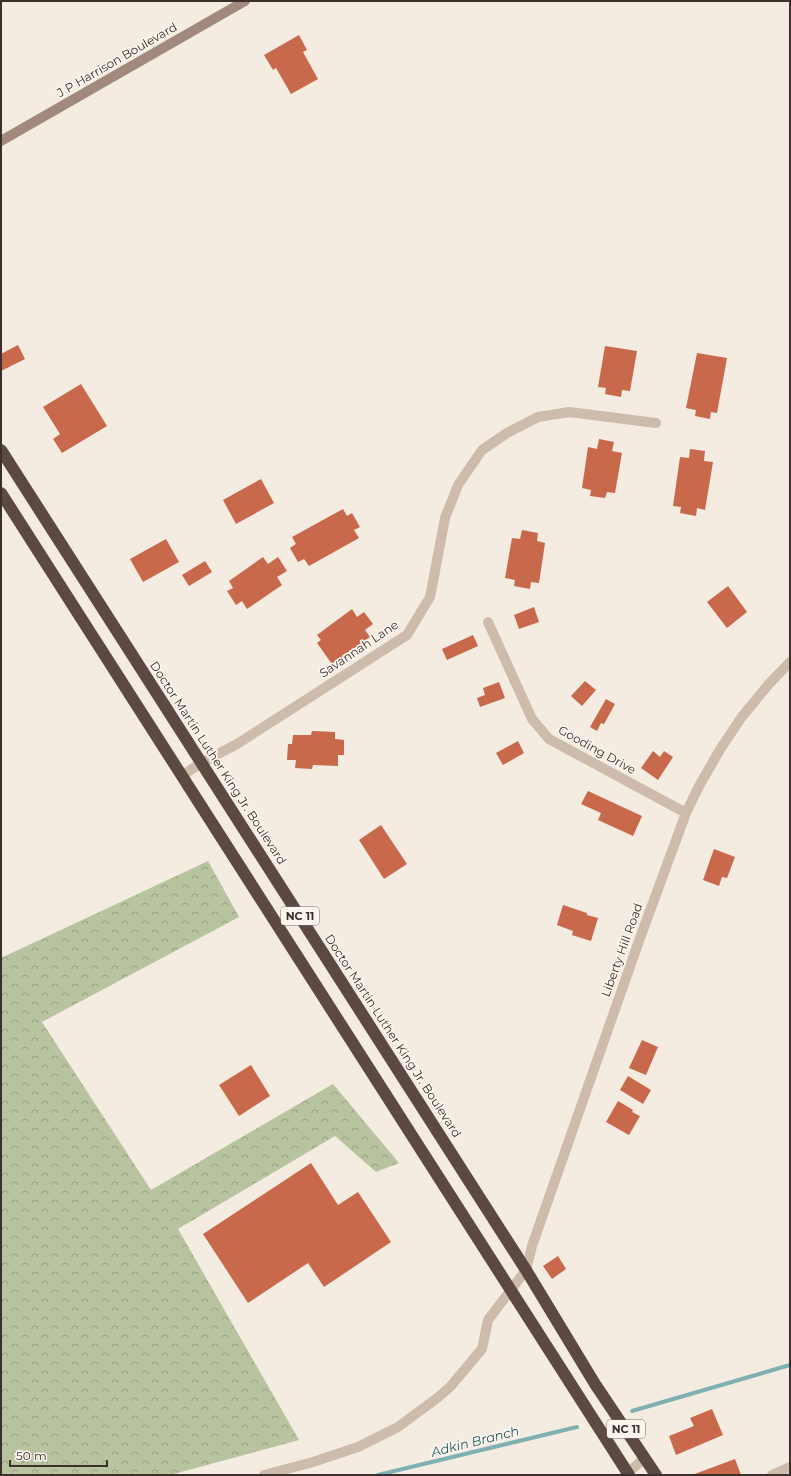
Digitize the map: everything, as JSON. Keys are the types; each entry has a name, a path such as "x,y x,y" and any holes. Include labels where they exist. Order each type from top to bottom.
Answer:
{"highway":[{"name":"Doctor Martin Luther King Jr. Boulevard","path":"1,450 526,1270 595,1384 656,1475"},
{"name":"NC 11","path":"1,493 183,775 627,1474"}],"street":[{"name":"J P Harrison Boulevard","path":"1,141 245,1"},
{"name":"Savannah Lane","path":"183,775 201,763 237,744 407,635 430,597 445,518 458,485 482,450 507,433 538,417 569,412 656,423"},
{"name":"Gooding Drive","path":"488,622 532,719 549,739 686,813"},
{"name":"Liberty Hill Road","path":"526,1270 532,1246 637,945 686,813 699,786 721,748 741,718 768,685 790,662"},
{"path":"264,1475 313,1462 358,1447 398,1427 422,1410 450,1387 482,1349 488,1320 526,1270"},
{"path":"627,1474 645,1458"},
{"path":"772,1475 790,1467"}],"green space":[{"path":"208,861 239,917 42,1022 151,1190 333,1084 399,1163 376,1172 335,1136 178,1229 299,1440 170,1475 1,1475 1,958"}],"building":[{"path":"299,35 307,50 303,52 318,79 291,94 276,68 273,70 264,55"},
{"path":"18,345 25,359 1,371 1,354"},
{"path":"605,346 637,351 630,391 622,390 621,397 605,394 606,388 598,387"},
{"path":"697,353 727,358 717,413 711,412 710,419 695,416 696,410 686,408"},
{"path":"81,384 107,426 62,453 53,439 60,434 43,407"},
{"path":"599,439 614,442 612,451 622,453 615,493 607,492 605,498 590,496 591,490 582,488 588,447 597,449"},
{"path":"690,449 705,451 704,461 713,462 705,510 697,508 696,516 680,513 681,507 673,506 680,457 689,458"},
{"path":"261,479 274,503 236,524 223,500"},
{"path":"343,509 347,516 352,513 360,527 354,530 359,538 309,566 304,559 298,562 290,548 296,544 292,537"},
{"path":"522,530 538,533 537,541 545,543 539,583 531,582 530,589 514,586 515,580 505,578 512,538 520,539"},
{"path":"166,539 179,562 143,582 130,559"},
{"path":"263,557 268,564 278,557 287,571 277,577 282,585 247,609 242,601 236,605 227,591 233,588 229,581"},
{"path":"205,561 212,572 189,586 182,575"},
{"path":"728,586 747,612 727,628 707,602"},
{"path":"534,607 539,622 519,629 514,615"},
{"path":"352,609 357,617 364,612 373,624 365,630 370,637 332,664 317,643 321,640 317,635"},
{"path":"473,635 478,646 447,660 442,649"},
{"path":"585,681 596,690 582,706 571,696"},
{"path":"499,682 505,698 480,707 477,698 485,695 483,688"},
{"path":"606,699 615,704 604,724 601,723 597,731 590,727"},
{"path":"312,731 335,732 335,739 344,740 344,755 338,755 338,766 313,765 312,769 295,768 296,760 287,760 288,744 292,744 293,735 311,735"},
{"path":"518,741 524,753 503,765 496,753"},
{"path":"653,751 660,757 664,751 673,757 658,780 641,768"},
{"path":"588,791 642,816 633,836 598,820 601,813 581,804"},
{"path":"381,825 407,864 384,879 359,840"},
{"path":"714,849 735,857 727,878 722,877 719,886 703,880"},
{"path":"563,905 598,918 591,941 572,935 573,931 557,925"},
{"path":"642,1040 658,1047 646,1075 629,1068"},
{"path":"251,1065 270,1096 239,1116 219,1085"},
{"path":"628,1076 651,1090 643,1104 620,1090"},
{"path":"618,1101 633,1110 632,1112 640,1116 629,1135 606,1122"},
{"path":"311,1163 338,1205 358,1192 391,1242 324,1287 308,1263 248,1303 203,1234"},
{"path":"558,1256 566,1269 552,1279 543,1266"},
{"path":"712,1409 723,1435 676,1455 669,1436 694,1426 690,1418"},
{"path":"735,1459 741,1475 692,1475"}],"waterway":[{"name":"Adkin Branch","path":"632,1411 790,1365"},
{"name":"Adkin Branch","path":"378,1475 577,1427"}]}
